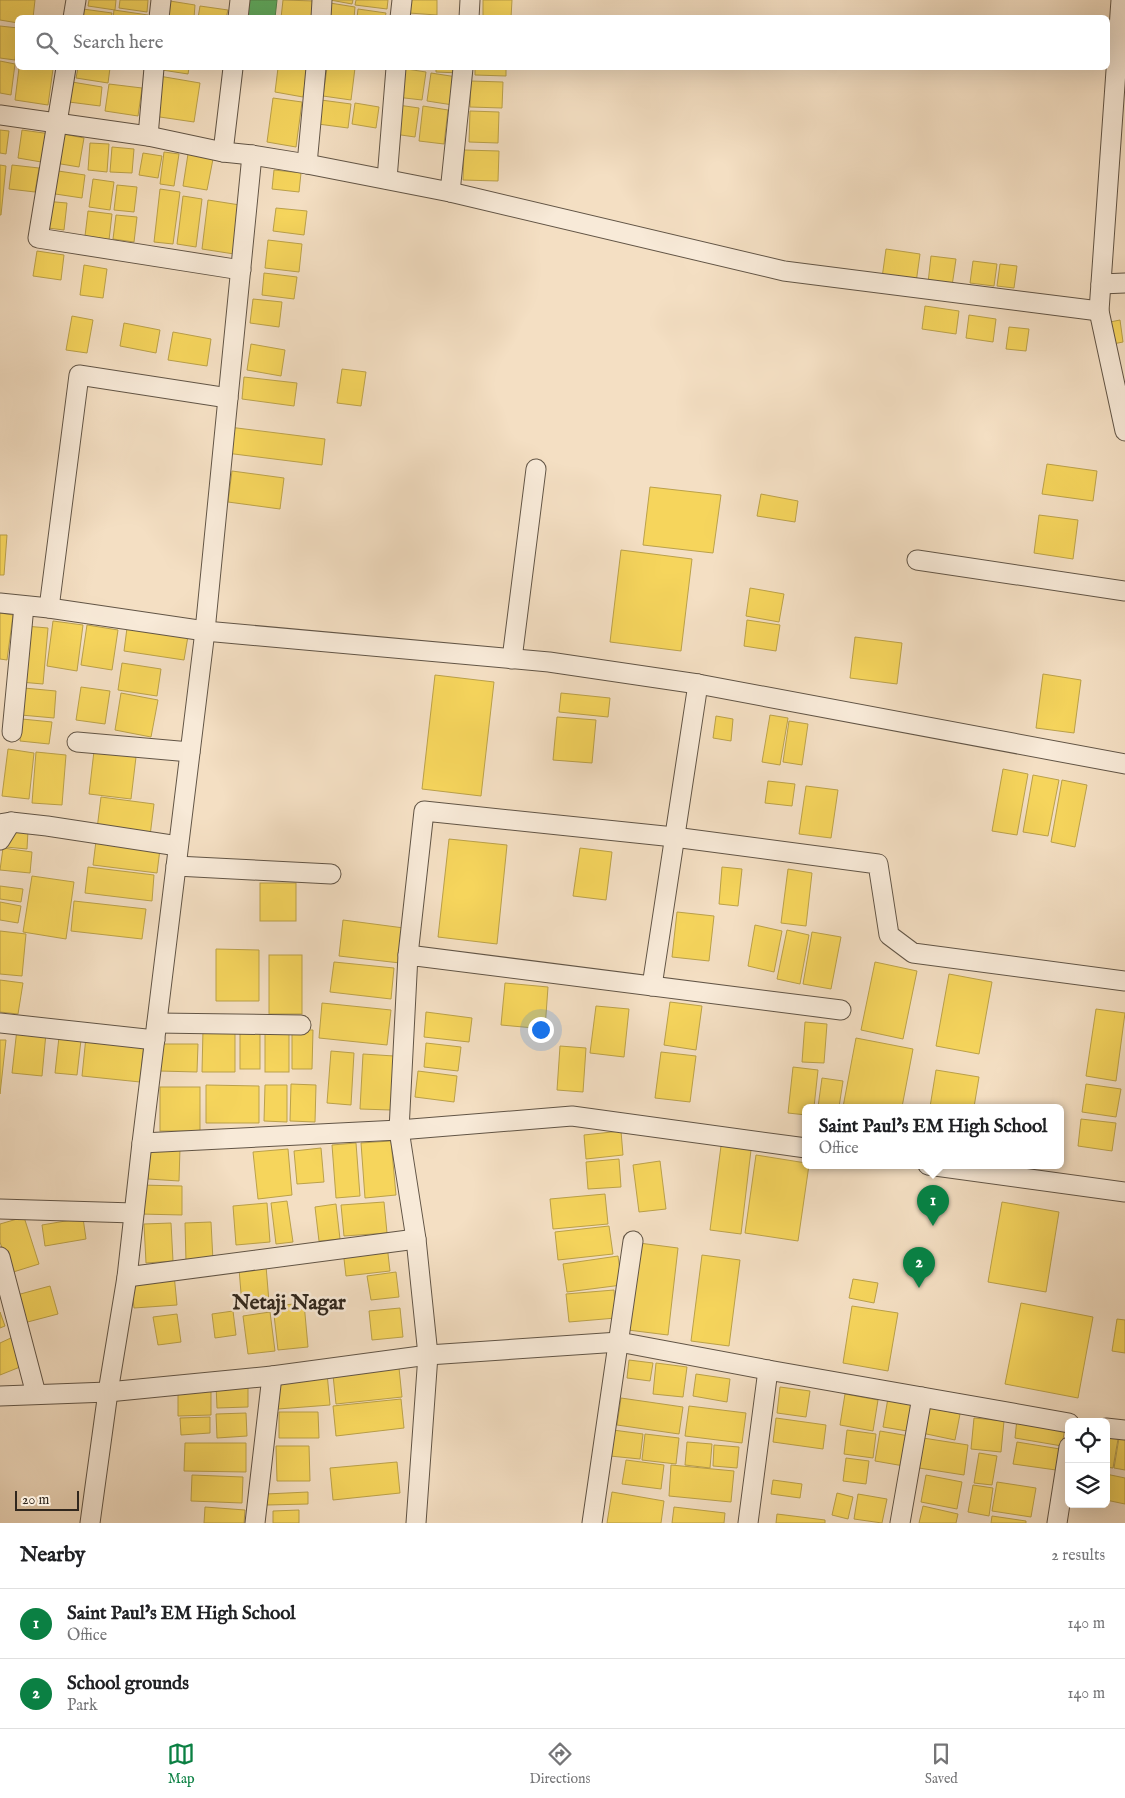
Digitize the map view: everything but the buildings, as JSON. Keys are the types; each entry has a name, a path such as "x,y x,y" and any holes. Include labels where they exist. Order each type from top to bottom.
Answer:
{"street":[{"path":"74,15 76,0"},
{"path":"160,15 161,0"},
{"path":"238,15 240,0"},
{"path":"321,15 322,0"},
{"path":"400,15 402,0"},
{"path":"468,15 470,0"},
{"path":"1121,0 1122,25 1099,311 1117,357 1125,431"},
{"path":"66,70 38,238 241,270"},
{"path":"148,136 154,70"},
{"path":"223,152 233,70"},
{"path":"307,164 316,70"},
{"path":"387,179 396,70"},
{"path":"450,192 463,70"},
{"path":"0,115 148,136 223,152 307,164 387,179 784,270 1099,311"},
{"path":"90,1523 108,1392 127,1277 205,631 252,155"},
{"path":"1100,284 1125,283"},
{"path":"49,608 79,375 228,398"},
{"path":"512,659 536,469"},
{"path":"917,560 1125,590"},
{"path":"0,602 205,631 548,662 698,684 1125,764"},
{"path":"12,732 24,606"},
{"path":"652,986 698,684"},
{"path":"78,742 190,752"},
{"path":"416,1523 428,1355 416,1239 399,1130 408,955 424,811 674,837 878,864 890,935 913,953 1125,981"},
{"path":"0,840 6,823 47,826 178,846"},
{"path":"176,866 330,874"},
{"path":"408,955 841,1010"},
{"path":"0,1024 156,1031 302,1025"},
{"path":"142,1143 399,1130 572,1116 802,1147"},
{"path":"957,1169 1125,1192"},
{"path":"0,1209 134,1213"},
{"path":"127,1277 416,1239"},
{"path":"592,1523 634,1241"},
{"path":"0,1257 36,1394"},
{"path":"0,1396 108,1392 272,1376 428,1355 619,1342 1065,1422"},
{"path":"748,1523 768,1370"},
{"path":"255,1523 272,1376"},
{"path":"900,1523 922,1397"},
{"path":"1110,1428 1125,1430"},
{"path":"1057,1523 1066,1463"}],"place":[{"name":"Saint Paul's EM High School","path":"933,1226"},
{"name":"School grounds","path":"919,1288"}],"district":[{"name":"Netaji Nagar","path":"289,1302"}]}
